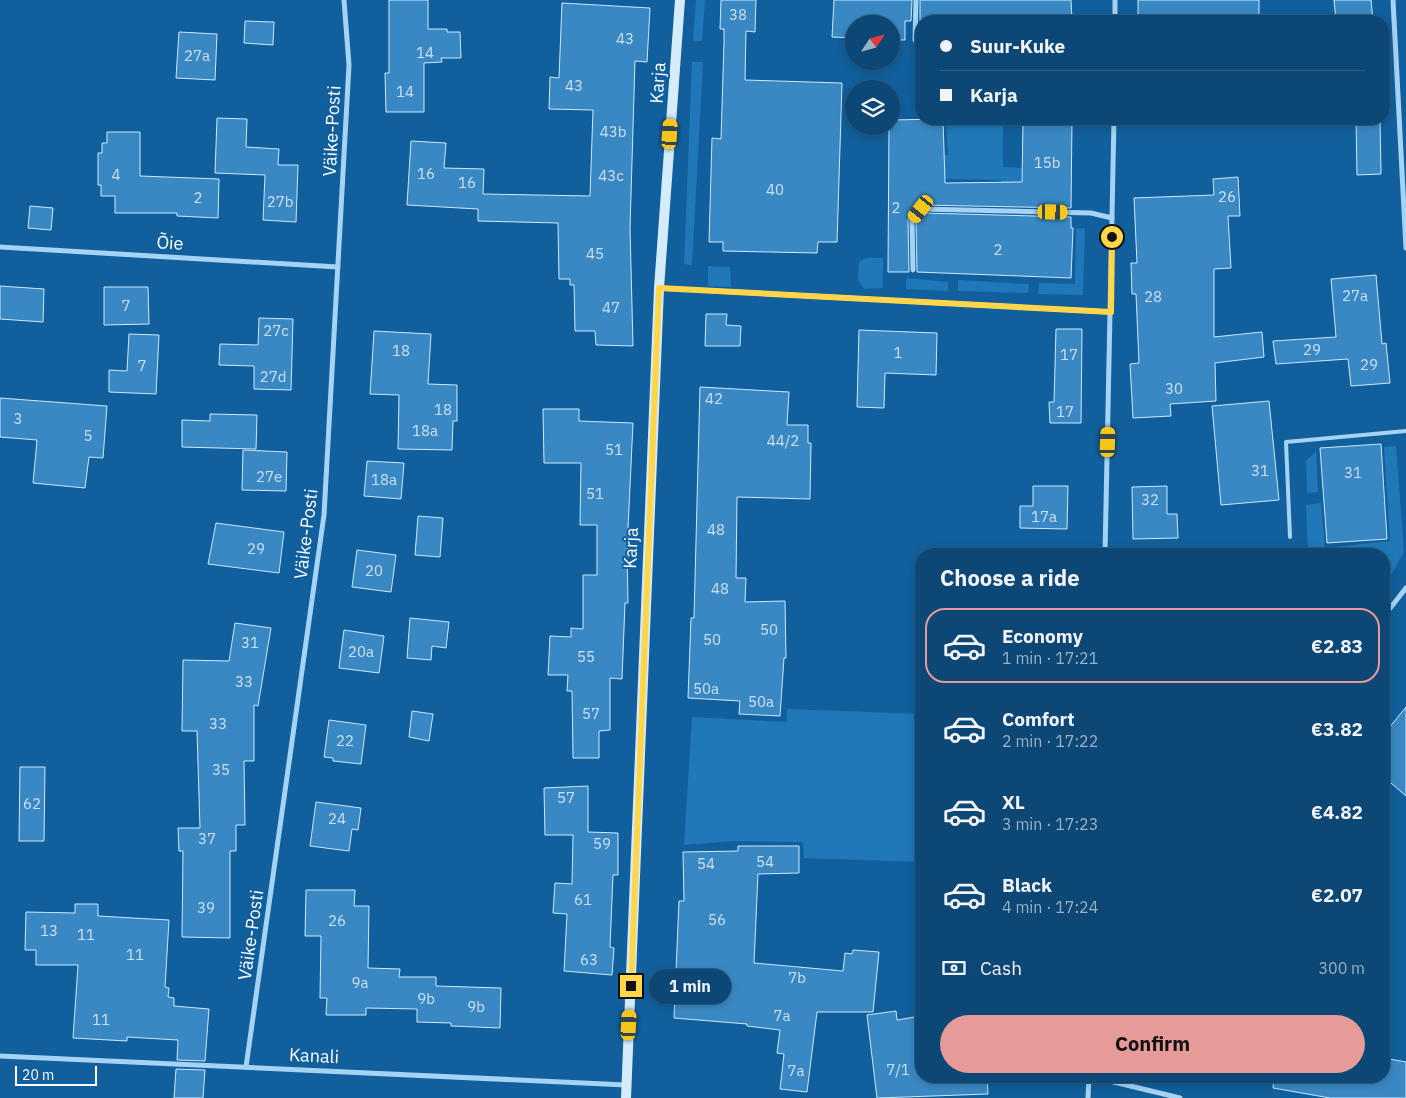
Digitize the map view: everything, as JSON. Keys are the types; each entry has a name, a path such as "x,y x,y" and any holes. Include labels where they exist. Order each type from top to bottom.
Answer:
{"street":[{"name":"Väike-Posti","path":"246,1067 324,515 349,65 344,0"},
{"name":"Karja","path":"626,1098 659,288 680,0"},
{"path":"916,0 916,15"},
{"path":"1115,0 1115,15"},
{"path":"1393,0 1406,248"},
{"path":"1105,548 1114,125"},
{"path":"912,270 912,220 921,209 1091,212 1112,218"},
{"name":"Õie","path":"0,247 338,267"},
{"path":"659,288 1111,312"},
{"path":"1390,608 1406,588"},
{"name":"Kanali","path":"0,1056 626,1084"},
{"path":"1088,1098 1089,1083"},
{"path":"1118,1083 1180,1098"}],"lane":[{"path":"1290,538 1286,442 1406,431"}],"shaded area":[{"path":"696,0 705,0 702,41 693,41"},
{"path":"692,62 703,62 692,265 684,264"},
{"path":"946,125 1003,125 1003,167 1022,168 1019,202 1001,201 1001,180 945,179 922,155 948,155"},
{"path":"1085,228 1083,295 1038,294 1039,283 1075,284 1076,229"},
{"path":"866,258 883,258 883,288 864,289 858,280 859,262"},
{"path":"708,266 730,267 731,287 708,286"},
{"path":"906,278 948,282 948,291 906,289"},
{"path":"958,280 1029,284 1028,293 958,291"},
{"path":"1396,446 1404,552 1390,575 1390,548 1325,548 1390,541 1384,447"},
{"path":"1316,451 1318,492 1307,493 1306,461"},
{"path":"1321,503 1325,548 1308,548 1306,505"},
{"path":"787,709 915,714 915,862 804,858 803,842 733,841 684,845 692,717 787,722"}],"building":[{"path":"389,0 428,0 428,29 447,29 447,32 460,32 461,58 441,58 442,62 424,63 424,112 386,112 385,73 389,73"},
{"path":"721,0 756,0 755,32 746,31 745,80 842,83 837,242 818,242 817,253 723,251 723,242 709,242 712,138 721,139 724,29 720,29"},
{"path":"834,0 912,0 911,21 905,21 905,40 900,40 900,15 845,15 845,38 832,37"},
{"path":"920,0 1071,0 1072,15 920,15"},
{"path":"1138,0 1259,0 1259,15 1138,15"},
{"path":"1334,0 1371,0 1372,15 1335,15"},
{"path":"562,3 650,8 647,62 635,61 630,228 633,346 596,345 595,331 575,331 574,285 570,285 570,279 559,279 558,223 478,221 478,209 407,205 411,141 446,143 444,168 484,169 483,194 590,196 593,110 549,109 550,77 559,78"},
{"path":"245,21 274,22 273,45 244,43"},
{"path":"179,32 217,34 215,80 176,78"},
{"path":"217,118 247,119 246,147 279,149 278,165 298,165 296,222 263,220 265,175 215,173"},
{"path":"900,120 915,120 915,125 943,125 945,183 1022,182 1023,125 1072,125 1071,208 920,205 908,220 909,272 888,272 889,135 900,135"},
{"path":"1356,125 1380,125 1381,174 1357,175"},
{"path":"107,132 140,132 140,176 219,179 218,218 177,216 177,213 115,213 115,196 101,196 101,185 98,185 98,153 102,153 102,143 107,143"},
{"path":"1238,177 1240,216 1228,216 1231,268 1214,269 1214,337 1262,332 1264,357 1215,363 1216,401 1170,404 1171,416 1133,418 1130,364 1139,363 1136,294 1132,294 1131,263 1137,263 1134,198 1214,195 1213,179"},
{"path":"30,206 53,208 51,230 28,228"},
{"path":"923,213 1071,217 1071,228 1073,228 1071,278 917,272 916,222"},
{"path":"1376,275 1382,344 1386,343 1390,383 1351,386 1348,359 1276,364 1273,341 1336,337 1331,279"},
{"path":"0,286 44,289 43,322 0,319"},
{"path":"104,287 148,287 149,324 104,325"},
{"path":"706,314 727,314 726,325 741,326 740,346 705,346"},
{"path":"259,318 293,319 291,390 254,389 254,366 219,365 220,344 258,345"},
{"path":"1056,329 1082,329 1081,423 1050,423 1049,402 1054,402"},
{"path":"859,330 937,333 936,375 885,373 884,408 857,407"},
{"path":"374,331 431,334 428,384 457,385 457,421 453,421 452,450 398,449 399,395 370,394"},
{"path":"129,334 159,335 156,394 109,392 109,370 127,371"},
{"path":"700,387 789,392 787,425 808,425 808,443 811,443 810,499 737,497 736,578 746,578 745,602 785,601 786,658 784,658 780,716 739,714 740,701 688,698 691,618 694,618"},
{"path":"0,398 107,406 103,458 89,457 85,488 33,483 37,440 0,437"},
{"path":"1269,401 1279,500 1221,505 1212,406"},
{"path":"543,409 579,409 579,421 633,423 627,550 628,603 625,603 622,679 610,678 610,730 599,731 599,758 573,758 572,691 567,691 568,675 548,675 550,636 571,637 571,628 583,629 583,575 597,575 597,525 580,525 581,463 544,463"},
{"path":"210,414 257,415 256,449 182,447 182,420 210,421"},
{"path":"1381,444 1387,539 1327,543 1320,448"},
{"path":"243,450 287,452 286,491 242,490"},
{"path":"367,461 404,463 401,499 364,496"},
{"path":"1033,486 1068,486 1067,529 1020,528 1020,506 1033,506"},
{"path":"1167,486 1167,514 1177,514 1178,538 1133,539 1132,487"},
{"path":"418,516 443,518 440,557 415,555"},
{"path":"216,523 284,532 279,573 208,564"},
{"path":"357,550 396,555 391,592 352,587"},
{"path":"410,618 449,622 446,648 432,646 431,660 407,658"},
{"path":"235,623 271,628 258,706 254,705 254,761 244,761 245,825 236,825 236,851 230,851 230,938 182,937 183,851 179,851 178,828 200,828 197,731 182,731 183,660 229,661"},
{"path":"344,630 384,636 379,673 339,668"},
{"path":"1406,707 1406,796 1390,782 1390,727"},
{"path":"412,711 433,714 429,741 409,737"},
{"path":"329,720 366,725 361,764 333,761 333,758 324,757"},
{"path":"20,767 45,767 44,841 19,841"},
{"path":"588,786 588,832 618,833 618,875 613,875 610,947 614,948 612,975 564,971 567,914 553,913 555,883 572,884 573,835 545,835 544,788"},
{"path":"316,802 361,808 358,830 352,829 349,851 310,846"},
{"path":"738,846 799,846 799,873 758,874 754,963 843,971 845,953 852,954 853,950 879,952 873,1012 817,1012 807,1092 780,1089 784,1054 777,1053 780,1030 747,1026 747,1024 674,1018 679,901 684,901 683,852 738,851"},
{"path":"306,890 355,890 354,906 369,906 368,968 400,969 399,977 436,977 436,986 501,988 500,1028 451,1026 451,1023 417,1022 417,1009 366,1008 366,1015 326,1015 327,998 320,998 321,936 305,936"},
{"path":"75,904 98,904 98,916 169,920 165,987 169,988 168,997 174,998 174,1006 209,1009 205,1061 177,1060 178,1040 127,1037 127,1041 73,1038 78,965 36,965 36,950 25,950 26,912 75,913"},
{"path":"896,1011 897,1020 915,1017 915,1083 987,1083 988,1094 877,1098 867,1015"},
{"path":"1390,1059 1406,1062 1406,1098 1330,1098 1273,1088 1273,1083 1390,1083"},
{"path":"176,1069 205,1070 203,1098 174,1098"}],"route":[{"path":"631,986 639,808 643,641 659,288 1111,312 1112,237"}]}
